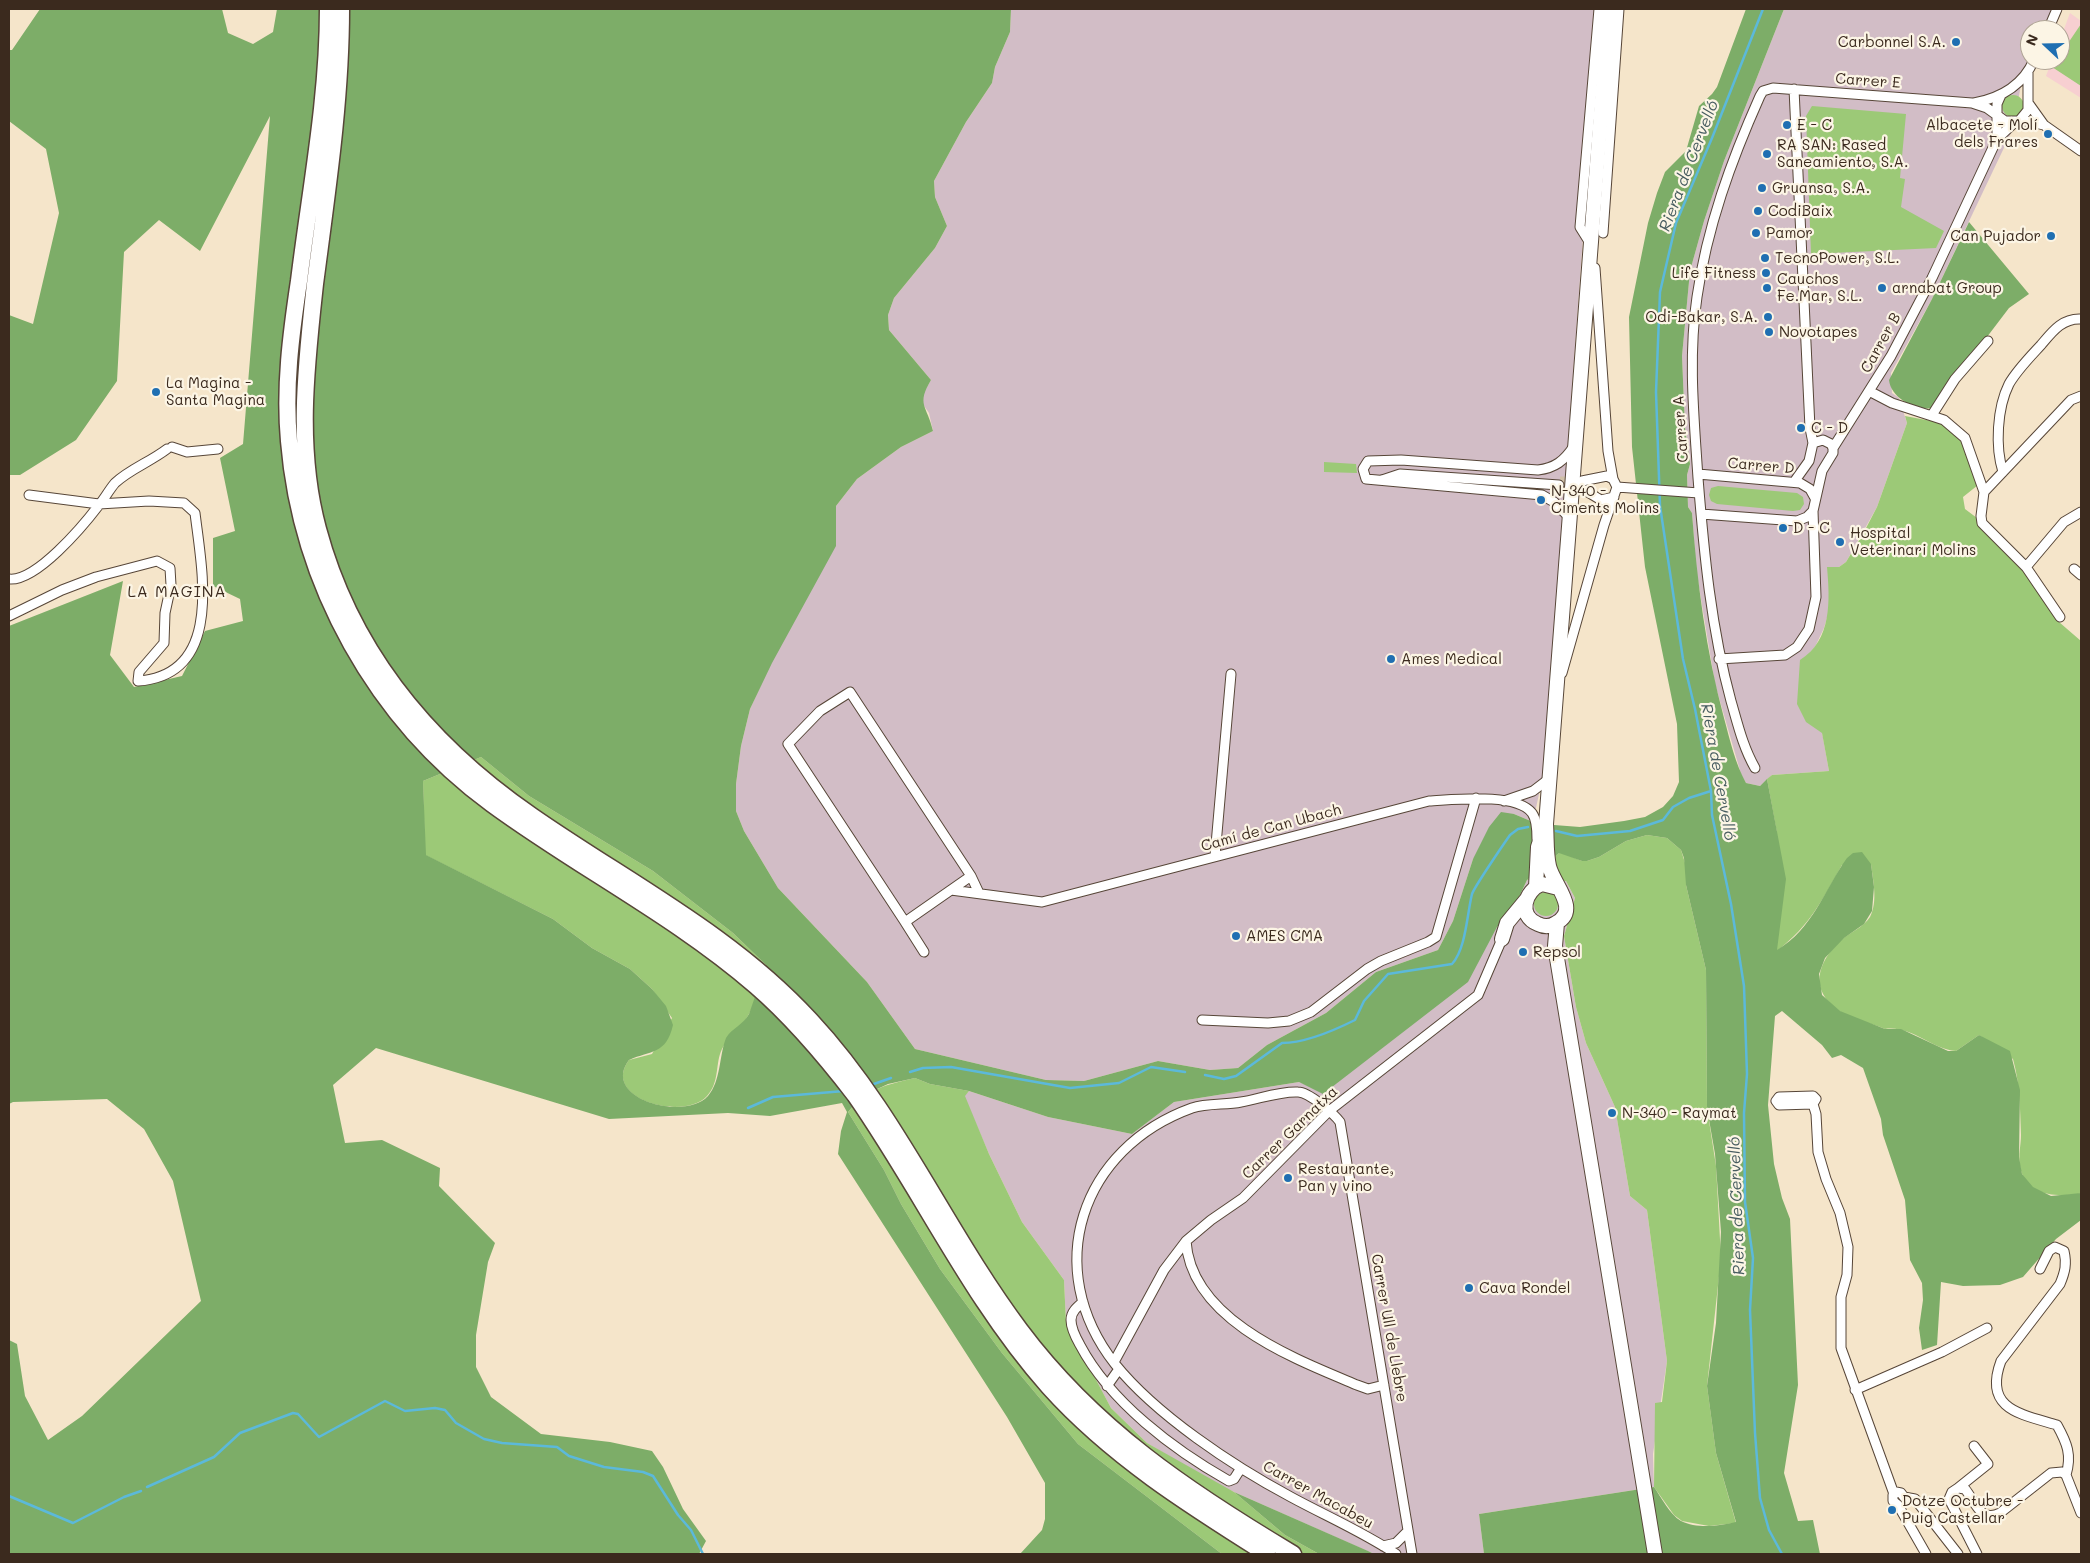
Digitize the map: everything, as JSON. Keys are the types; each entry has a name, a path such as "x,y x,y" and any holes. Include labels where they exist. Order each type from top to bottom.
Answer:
{"highway":[{"path":"328,9 324,87 290,343 287,413 291,460 302,522 312,558 327,596 351,644 378,688 415,735 473,789 510,817 704,944 731,965 836,1059"},
{"path":"341,9 339,86 307,352 304,416 307,479 318,529 349,610 384,674 425,724 462,762 532,817 668,903 741,955 797,1006 879,1119 1004,1308 1062,1381 1116,1434 1152,1463 1202,1498 1293,1554"},
{"path":"879,1119 993,1315 1048,1386 1095,1433 1153,1480 1267,1554"}],"main road":[{"path":"1502,939 1519,923 1545,924 1564,915 1566,908 1564,894 1543,868 1538,847 1550,777 1609,9"},
{"path":"1502,939 1507,923 1536,886 1543,868 1543,819"},
{"path":"1536,886 1551,885 1558,888"},
{"path":"1526,900 1525,910 1545,924 1555,946 1655,1554"}],"street":[{"path":"1590,243 1580,227 1600,9"},
{"path":"1603,232 1619,9"},
{"path":"2029,70 2005,93 1997,104 1999,115 2005,120 2044,125"},
{"path":"2017,121 2026,114 2028,73"},
{"name":"Carrer E","path":"1763,91 1773,88 1794,89 1972,103 1999,115"},
{"path":"1794,89 1810,428 1813,443 1811,455 1805,468 1794,482"},
{"name":"Carrer A","path":"1755,768 1745,751 1719,659 1710,608 1701,514 1695,493 1698,474 1693,407 1692,347 1700,275 1724,185 1763,91"},
{"path":"2005,93 2020,92 2044,125 2081,151"},
{"name":"Carrer E","path":"1972,103 2005,93"},
{"name":"Carrer B","path":"1998,140 1999,115"},
{"name":"Carrer B","path":"1719,659 1785,655 1797,647 1804,638 1813,619 1816,597 1813,512 1815,498 1827,460 1869,391 1932,278 1998,140 2017,121"},
{"path":"1556,694 1604,525 1614,497 1615,483 1608,451 1599,348 1592,216"},
{"path":"2003,472 2000,462 1998,438 2005,394 2010,383 2053,331 2063,322 2081,319"},
{"path":"1932,415 1956,379 1988,341"},
{"path":"1869,391 1892,403 1944,420 1965,438 1984,492 1982,523 2026,567 2060,617"},
{"path":"1984,492 2071,400 2081,396"},
{"path":"1813,443 1823,440 1831,444 1833,448"},
{"path":"1569,516 1548,498 1534,493 1366,479 1363,469 1368,461 1401,460 1538,470 1549,469 1559,464 1574,446"},
{"path":"9,579 18,580 29,575 52,555 115,484 131,470 170,448 187,452 218,449"},
{"path":"1811,455 1818,461 1827,460"},
{"path":"1382,480 1400,474 1560,483 1400,469 1383,462"},
{"name":"Carrer D","path":"1698,474 1794,482 1808,487 1815,498"},
{"path":"1614,497 1601,500 1582,485 1602,475 1627,488 1695,493"},
{"path":"9,616 62,590 96,577 157,561 170,568 172,585 165,613 164,643 139,672 138,681 166,676 182,665 196,642 202,603 202,577 195,513 184,503 149,501 99,504 29,495"},
{"path":"1701,514 1797,521 1808,517 1813,512"},
{"path":"2026,567 2064,522 2081,512"},
{"path":"2074,569 2081,575"},
{"path":"1214,856 1231,674"},
{"path":"924,952 788,744 820,710 850,692 971,876 979,893"},
{"name":"Camí de Can Ubach","path":"1504,800 1533,791 1550,777"},
{"path":"1202,1020 1260,1023 1289,1021 1311,1012 1367,969 1428,942 1436,936 1476,798"},
{"name":"Camí de Can Ubach","path":"952,890 1042,902 1428,801 1476,798 1504,800 1522,806 1543,819"},
{"path":"905,922 971,876"},
{"name":"Carrer Garnatxa","path":"1117,1366 1164,1270 1186,1241 1243,1198 1329,1111 1478,995 1502,939"},
{"name":"Carrer Macabeu","path":"1329,1111 1308,1095 1297,1092 1232,1104 1195,1107 1159,1123 1133,1140 1107,1167 1096,1184 1081,1224 1077,1245 1077,1275 1083,1302 1099,1340 1117,1366 1169,1416 1241,1468 1396,1554"},
{"path":"1814,1104 1818,1152 1826,1179 1840,1213 1848,1247 1847,1275 1841,1297 1840,1340 1855,1390 1894,1494 1901,1493 1901,1501 1926,1554"},
{"name":"Carrer Ull de Llebre","path":"1329,1111 1340,1122 1342,1131 1412,1554"},
{"path":"1186,1241 1188,1262 1200,1285 1216,1304 1246,1329 1291,1357 1357,1386 1368,1388 1384,1385"},
{"path":"2040,1270 2048,1251 2056,1247 2064,1252 2066,1267 2060,1284 2001,1361 1996,1375 1997,1394 2004,1404 2016,1412 2056,1425 2068,1444 2070,1462 2066,1476"},
{"name":"Carrer Macabeu","path":"1083,1302 1073,1311 1071,1320 1074,1334 1084,1353 1107,1386 1123,1403 1206,1468 1229,1481 1234,1479 1241,1468"},
{"path":"1855,1390 1942,1352 1988,1328"},
{"path":"1107,1386 1117,1366"},
{"path":"1974,1446 1988,1464 1952,1492 1949,1500 1977,1554"},
{"path":"1958,1488 1965,1489 1981,1513 1991,1516 2000,1513 2051,1473 2062,1472 2066,1476 2081,1513"},
{"path":"1901,1501 1914,1499 1958,1554"},
{"name":"Carrer Macabeu","path":"1383,1546 1396,1543 1408,1532"}],"shaded area":[{"path":"1011,9 1604,9 1584,224 1549,703 1542,780 1533,822 1514,814 1473,859 1453,921 1438,950 1376,972 1326,1013 1267,1045 1238,1068 1210,1070 1158,1061 1084,1081 1046,1080 915,1049 867,982 778,888 744,831 736,811 736,784 741,746 750,709 835,522 836,506 857,479 901,447 933,431 929,413 922,403 922,395 931,380 889,330 888,315 894,298 935,248 947,226 935,197 934,181 966,122 992,83 995,67 1010,32"},
{"path":"1784,9 2052,9 2047,20 2020,20 2020,70 2024,70 2012,131 1932,299 1891,373 1892,393 1899,398 1907,423 1877,507 1846,562 1839,567 1829,595 1829,611 1824,628 1815,647 1808,655 1829,771 1772,775 1760,786 1746,783 1741,774 1715,684 1696,569 1692,513 1688,507 1687,475 1690,464 1685,428 1682,356 1690,271 1724,161"},
{"path":"2070,13 2081,21 2081,98 2046,76 2048,70 2070,70 2070,20 2067,20"},
{"path":"1527,880 1566,881 1575,898 1564,936 1576,1007 1586,1043 1615,1107 1630,1196 1647,1210 1667,1361 1653,1454 1654,1487 1479,1514 1484,1554 1374,1554 1216,1484 1147,1443 1111,1408 1066,1323 1064,1280 1022,1222 989,1154 964,1096 969,1091 1048,1117 1132,1134 1174,1102 1299,1082 1314,1088 1497,927 1513,910"}],"green space":[{"path":"40,9 222,9 228,33 253,44 273,32 277,9 1011,9 1010,32 995,67 992,83 966,122 934,181 935,197 947,226 935,248 894,298 888,315 889,330 931,380 923,400 933,431 901,447 857,479 836,506 836,546 772,663 750,709 741,746 736,784 736,811 744,831 778,888 867,982 915,1049 1046,1080 1084,1081 1158,1061 1210,1070 1238,1068 1267,1045 1326,1013 1376,972 1438,950 1453,921 1473,859 1489,827 1501,812 1514,814 1533,822 1580,827 1645,817 1663,807 1673,796 1679,782 1677,724 1645,567 1632,447 1629,317 1648,223 1657,193 1665,172 1686,151 1699,106 1717,87 1746,9 1784,9 1724,161 1704,221 1690,271 1682,356 1685,428 1690,464 1687,475 1688,507 1692,513 1703,616 1718,693 1739,768 1746,783 1760,786 1767,779 1786,879 1777,950 1800,931 1809,920 1847,858 1853,853 1862,852 1871,864 1874,887 1872,911 1864,924 1844,938 1825,958 1819,974 1822,995 1840,1011 1885,1029 1901,1029 1948,1051 1956,1051 1979,1035 2010,1051 2020,1090 2019,1157 2022,1174 2033,1187 2051,1196 2081,1193 2081,1220 2056,1239 2023,1277 2000,1285 1963,1286 1941,1282 1937,1345 1922,1350 1919,1328 1923,1300 1922,1283 1910,1260 1905,1200 1883,1135 1881,1119 1863,1068 1841,1055 1832,1058 1822,1045 1782,1011 1775,1016 1768,1105 1774,1164 1782,1198 1790,1219 1798,1385 1784,1473 1798,1521 1813,1520 1820,1554 1484,1554 1479,1514 1654,1487 1669,1510 1687,1524 1716,1526 1736,1522 1716,1453 1707,1386 1716,1323 1721,1232 1715,1154 1707,1108 1706,970 1686,885 1684,858 1681,850 1667,838 1647,835 1626,841 1599,857 1587,861 1559,853 1527,880 1513,910 1497,927 1468,982 1323,1094 1299,1082 1174,1102 1132,1134 1048,1117 969,1091 930,1084 915,1078 888,1084 862,1096 848,1112 884,1170 901,1204 940,1269 1002,1353 1078,1444 1222,1554 1020,1554 1042,1530 1045,1519 1045,1483 1007,1417 838,1154 841,1131 847,1112 842,1103 770,1116 728,1113 609,1119 376,1048 333,1085 345,1143 382,1140 440,1168 439,1186 495,1243 488,1262 476,1335 476,1367 491,1397 541,1434 610,1442 652,1451 663,1467 683,1509 706,1541 699,1554 9,1554 9,1340 17,1344 25,1396 48,1440 82,1416 201,1301 173,1181 144,1129 107,1099 13,1102 9,1104 9,626 123,581 110,655 134,687 182,676 205,631 243,621 240,599 213,586 213,538 235,531 220,458 243,444 270,116 200,251 159,220 124,252 117,381 76,440 20,475 9,475 9,315 33,324 59,213 46,149 9,121 9,50 12,50","holes":["481,757 529,796 653,871 733,933 766,965 749,1014 726,1038 718,1076 712,1090 708,1096 697,1103 681,1107 649,1102 635,1095 626,1085 623,1074 629,1060 662,1047 670,1035 673,1025 666,1006 652,989 630,969 592,948 553,919 426,855 423,781"]},
{"path":"2081,24 2081,86 2057,70 2070,70 2070,40"},
{"path":"2013,95 2023,102 2024,106 2017,116 2013,117 2003,110 2002,106 2009,96"},
{"path":"1812,106 1906,114 1900,178 1905,179 1901,207 1944,231 1936,248 1811,254 1806,116"},
{"path":"1969,222 2029,294 2009,308 1933,408 1912,405 1899,398 1889,380 1932,299"},
{"path":"1905,416 1942,423 1961,440 1978,485 1963,497 1965,509 1977,518 2023,567 2059,622 2081,641 2081,1193 2078,1194 2060,1195 2042,1192 2034,1189 2023,1176 2019,1162 2021,1135 2019,1097 2013,1059 1979,1035 1956,1051 1938,1046 1904,1030 1885,1029 1855,1019 1839,1011 1829,1003 1823,994 1820,976 1826,958 1840,941 1860,927 1870,917 1874,904 1871,864 1842,865 1807,922 1777,951 1777,833 1767,779 1772,775 1829,771 1822,733 1806,722 1797,704 1800,660 1818,642 1827,619 1829,593 1827,567 1839,567 1846,562 1877,507 1907,423"},
{"path":"1324,462 1356,464 1357,473 1324,472"},
{"path":"1718,486 1797,493 1803,497 1804,504 1800,510 1793,511 1717,504 1711,501 1709,495 1711,488"},
{"path":"481,757 529,796 653,871 733,933 766,965 750,1013 722,1049 716,1079 707,1096 696,1103 681,1107 664,1106 648,1102 635,1095 626,1085 623,1074 629,1060 652,1054 672,1018 652,989 630,969 592,948 553,919 425,855 423,781"},
{"path":"1647,835 1667,838 1681,850 1686,866 1686,885 1706,970 1707,1108 1716,1166 1721,1258 1707,1386 1716,1453 1736,1523 1709,1526 1682,1521 1674,1515 1654,1487 1655,1403 1662,1402 1667,1361 1647,1210 1630,1196 1615,1107 1586,1043 1576,1007 1564,936 1575,898 1566,881 1527,880 1560,852 1582,861 1587,861 1599,857 1626,841"},
{"path":"1546,892 1555,895 1558,904 1555,913 1546,916 1537,913 1534,904 1537,895"},
{"path":"915,1078 930,1084 969,1091 965,1096 989,1154 1022,1222 1064,1280 1066,1323 1111,1408 1147,1443 1234,1492 1285,1535 1319,1554 1222,1554 1078,1444 1002,1353 940,1269 901,1204 884,1170 848,1112 863,1098 878,1089"},
{"path":"1234,1492 1374,1554 1319,1554 1285,1535"}],"waterway":[{"name":"Riera de Cervelló","path":"1763,9 1676,223 1660,292 1656,392 1660,506 1683,659 1711,791 1712,815 1731,904 1744,986 1747,1074 1744,1113 1745,1202 1753,1258 1750,1310 1755,1433 1760,1498 1769,1530 1782,1554"},
{"path":"1556,831 1577,836 1630,831 1663,820 1673,807 1689,798 1711,791"},
{"path":"1205,1075 1224,1079 1236,1076 1282,1043 1329,1032 1355,1020 1364,1001 1388,974 1452,964 1457,958 1463,941 1474,890 1510,835 1518,829 1528,827"},
{"path":"910,1072 923,1068 951,1067 1070,1088 1119,1083 1151,1067 1185,1072"},
{"path":"871,1085 891,1078"},
{"path":"748,1108 773,1097 844,1091"},
{"path":"147,1487 214,1457 240,1433 293,1413 298,1414 319,1437 385,1401 405,1411 435,1408 445,1410 456,1423 484,1439 502,1443 557,1447 569,1456 604,1467 643,1472 653,1476 678,1515 691,1530 703,1554"},
{"path":"9,1496 73,1523 124,1497 141,1491"}],"tunnel":[{"path":"1560,481 1577,481"}],"place":[{"name":"Carbonnel S.A.","path":"1956,42"},
{"name":"E - C","path":"1787,125"},
{"name":"Albacete - Molí dels Frares","path":"2048,134"},
{"name":"RA SAN: Rased Saneamiento, S.A.","path":"1767,154"},
{"name":"Gruansa, S.A.","path":"1762,188"},
{"name":"CodiBaix","path":"1758,211"},
{"name":"Pamor","path":"1756,233"},
{"name":"Can Pujador","path":"2051,236"},
{"name":"TecnoPower, S.L.","path":"1765,258"},
{"name":"Life Fitness","path":"1766,273"},
{"name":"Cauchos Fe.Mar, S.L.","path":"1767,288"},
{"name":"arnabat Group","path":"1882,288"},
{"name":"Odi-Bakar, S.A.","path":"1768,317"},
{"name":"Novotapes","path":"1769,332"},
{"name":"La Magina - Santa Magina","path":"156,392"},
{"name":"C - D","path":"1801,428"},
{"name":"N-340 - Ciments Molins","path":"1541,500"},
{"name":"D - C","path":"1783,528"},
{"name":"Hospital Veterinari Molins","path":"1840,542"},
{"name":"Ames Medical","path":"1391,659"},
{"name":"AMES CMA","path":"1236,936"},
{"name":"Repsol","path":"1523,952"},
{"name":"N-340 - Raymat","path":"1612,1113"},
{"name":"Restaurante, Pan y vino","path":"1288,1178"},
{"name":"Cava Rondel","path":"1469,1288"},
{"name":"Dotze Octubre - Puig Castellar","path":"1892,1510"}],"district":[{"name":"LA MAGINA","path":"177,592"}]}
